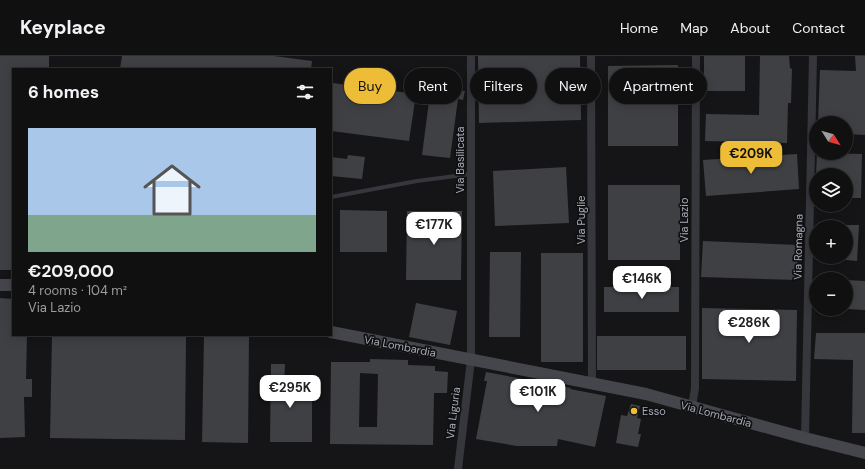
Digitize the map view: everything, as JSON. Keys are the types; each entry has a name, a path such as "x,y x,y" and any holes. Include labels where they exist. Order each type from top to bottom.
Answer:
{"street":[{"name":"Via Basilicata","path":"471,56 471,360"},
{"name":"Via Puglie","path":"591,56 592,383"},
{"name":"Via Lazio","path":"692,407 695,388 696,56"},
{"name":"Via Romagna","path":"805,438 813,56"},
{"path":"0,285 12,285"},
{"name":"Via Lombardia","path":"332,332 646,394 865,453"},
{"name":"Via Liguria","path":"458,469 471,360"}],"lane":[{"path":"332,197 417,181 472,174"}],"building":[{"path":"0,56 49,56 49,68 12,68 12,270 0,270"},
{"path":"122,56 274,56 312,61 311,68 120,68"},
{"path":"478,56 580,56 580,68 545,68 545,104 581,104 581,120 479,123 479,104 537,104 537,68 478,68"},
{"path":"704,56 745,56 745,91 707,91 707,68 704,68"},
{"path":"760,56 789,56 790,68 792,69 791,103 788,103 787,143 705,141 706,114 759,115"},
{"path":"855,56 865,56 865,135 853,134 853,116 818,116 820,70 856,71"},
{"path":"678,65 678,68 609,68 609,104 678,104 678,146 608,146 608,66"},
{"path":"333,83 344,84 344,104 396,104 396,91 404,92 404,104 415,104 409,141 332,131"},
{"path":"462,91 465,91 462,100"},
{"path":"429,104 457,104 450,158 422,155"},
{"path":"797,154 799,189 706,196 703,160"},
{"path":"853,154 862,154 861,198 853,198 853,168 816,168 817,160 853,160"},
{"path":"348,155 365,157 362,179 332,176 332,157 347,159"},
{"path":"566,167 569,223 495,226 493,171"},
{"path":"608,185 680,185 680,260 608,260"},
{"path":"340,210 387,211 387,252 340,252"},
{"path":"407,211 462,211 461,280 406,280"},
{"path":"853,225 859,225 857,261 853,261"},
{"path":"703,241 798,245 797,280 701,277"},
{"path":"490,252 521,252 520,337 489,337"},
{"path":"541,253 583,253 583,362 541,362"},
{"path":"853,280 865,281 865,310 853,309"},
{"path":"604,287 679,287 679,312 604,312"},
{"path":"0,298 12,299 12,336 27,336 26,379 32,379 32,397 24,397 25,437 0,438"},
{"path":"416,303 457,311 450,345 409,337"},
{"path":"702,308 797,310 796,381 702,379"},
{"path":"816,333 865,333 865,433 852,433 853,360 814,359"},
{"path":"52,336 186,336 185,440 50,438"},
{"path":"204,336 249,336 248,443 202,442"},
{"path":"597,336 686,336 686,370 597,370"},
{"path":"370,359 408,360 408,365 435,366 435,371 448,372 447,393 434,393 433,445 330,444 331,362 370,362","holes":["360,373 378,374 377,427 359,427"]},
{"path":"271,364 285,364 284,385 312,386 312,442 270,442"},
{"path":"486,372 606,396 595,447 558,439 557,446 517,446 476,439 487,381 484,381"},
{"path":"631,404 640,406 637,418 641,419 638,434 641,434 638,447 616,443 621,415 627,416"}],"place":[{"name":"Esso","path":"634,411"}]}
